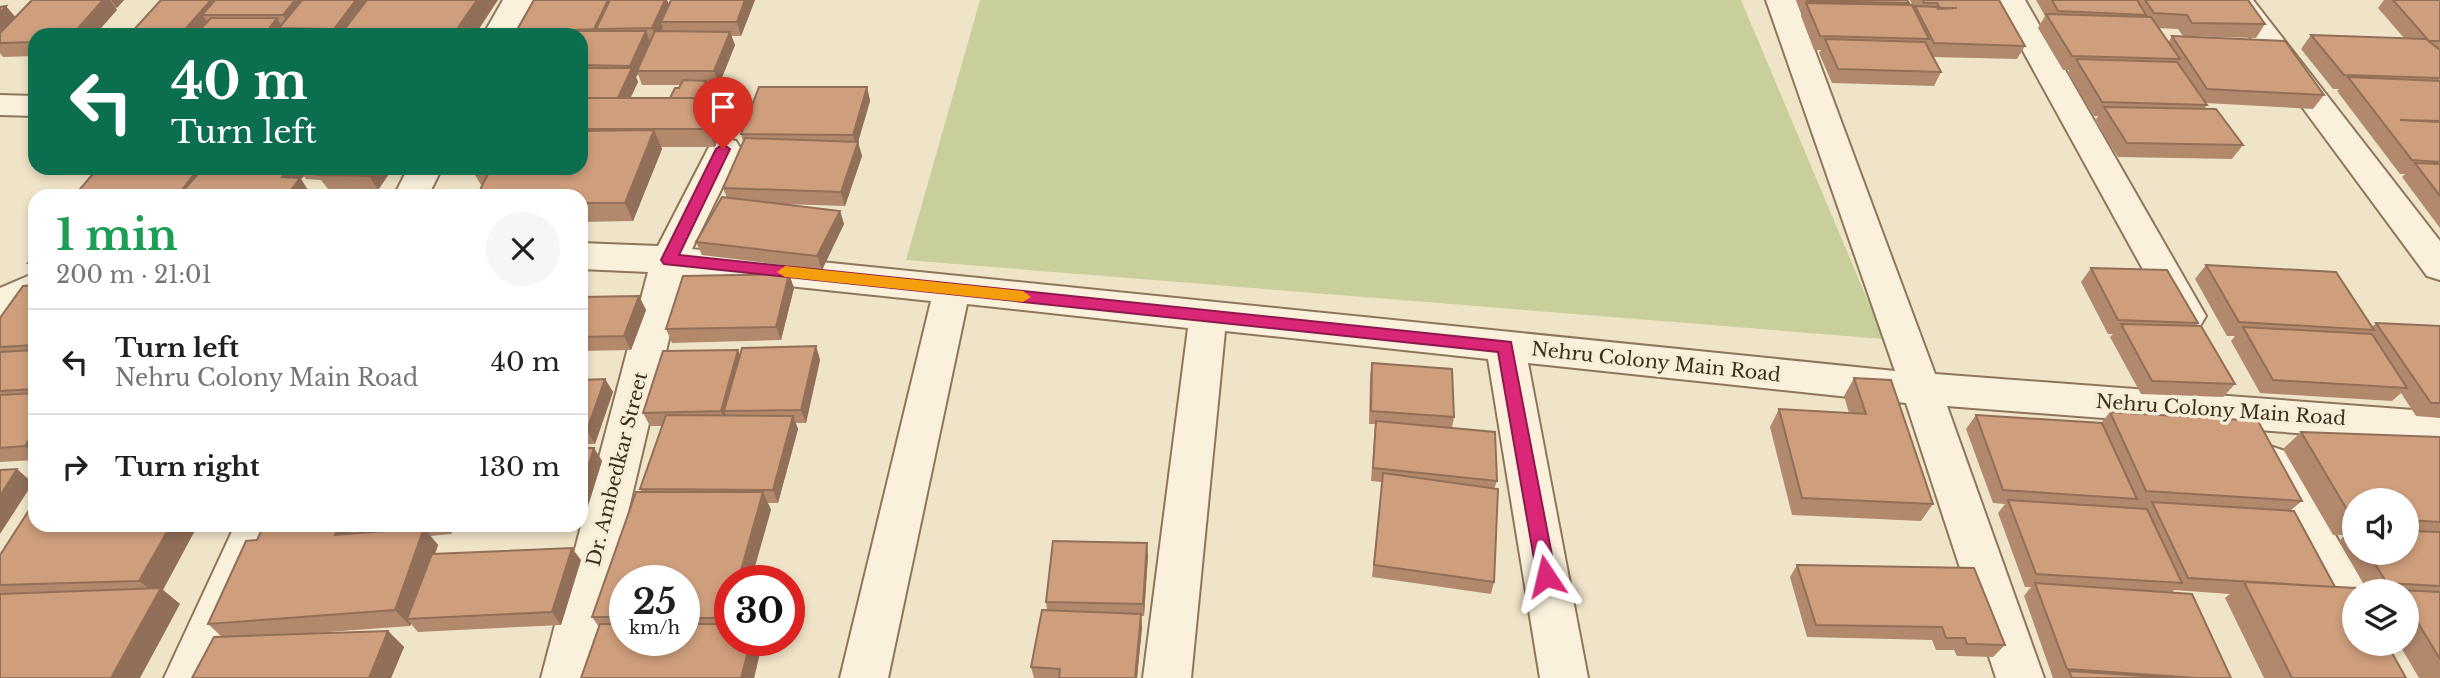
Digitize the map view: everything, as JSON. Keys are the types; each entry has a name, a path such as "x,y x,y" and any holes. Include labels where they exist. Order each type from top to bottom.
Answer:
{"street":[{"path":"502,28 517,0"},
{"path":"1781,0 1921,389 2020,678"},
{"path":"2010,0 2239,411 2342,587"},
{"path":"2238,0 2440,267"},
{"path":"0,105 28,106"},
{"name":"Dr. Ambedkar Street","path":"565,678 669,260 723,149"},
{"name":"Nehru Colony Main Road","path":"588,256 669,260 1921,389 2440,428"},
{"path":"864,678 952,289"},
{"path":"0,313 9,300 28,290"},
{"path":"1167,678 1208,316"},
{"path":"1505,346 1564,678"},
{"path":"188,678 254,532"}],"green space":[{"path":"980,0 1741,0 1884,339 906,260"}],"building":[{"path":"32,0 103,0 78,28 28,28 28,42 0,43 0,33"},
{"path":"161,0 211,0 186,28 135,28"},
{"path":"215,0 295,0 283,15 202,15"},
{"path":"302,0 356,0 335,28 279,28"},
{"path":"367,0 477,0 458,28 345,28"},
{"path":"534,0 608,0 594,29 518,28"},
{"path":"610,0 665,0 652,28 596,29"},
{"path":"671,0 745,0 737,22 661,22"},
{"path":"1907,0 1909,3 1807,1"},
{"path":"1923,0 1999,0 2025,46 1934,43 1915,6 1938,9 1957,8 1940,8 1937,3 1924,3"},
{"path":"2052,0 2137,0 2146,15 2058,11"},
{"path":"2145,0 2248,0 2265,24 2192,23 2187,15 2154,13"},
{"path":"2393,0 2440,0 2440,41 2429,41"},
{"path":"1806,3 1912,5 1929,39 1820,36"},
{"path":"2046,14 2151,17 2180,59 2072,56"},
{"path":"211,18 277,18 269,28 202,28"},
{"path":"588,31 646,31 630,66 588,65"},
{"path":"655,31 730,32 714,71 637,71"},
{"path":"2311,35 2426,39 2440,50 2440,78 2344,75"},
{"path":"2172,36 2285,41 2324,95 2207,89"},
{"path":"1825,39 1925,42 1941,72 1838,69"},
{"path":"2076,59 2177,62 2207,105 2102,102"},
{"path":"588,68 632,68 618,98 588,98"},
{"path":"2348,77 2440,81 2440,121 2400,120 2440,122 2440,162 2412,160"},
{"path":"683,80 706,81 704,87 723,87 718,98 670,98"},
{"path":"759,87 867,87 853,135 741,134"},
{"path":"588,98 720,98 708,129 588,129"},
{"path":"2104,107 2216,109 2243,145 2127,143"},
{"path":"654,130 625,203 588,203 588,189 480,189 488,175 588,175 588,131"},
{"path":"745,138 858,142 841,192 723,188"},
{"path":"2415,163 2440,164 2440,196"},
{"path":"92,175 194,175 182,189 80,189"},
{"path":"197,175 284,175 282,177 300,178 292,189 185,189"},
{"path":"722,197 840,211 817,256 696,242"},
{"path":"2206,265 2336,272 2374,330 2239,322"},
{"path":"2091,268 2167,270 2198,323 2118,320"},
{"path":"789,274 776,327 666,329 683,276"},
{"path":"23,286 28,286 28,345 0,347 0,318"},
{"path":"639,296 624,336 588,337 588,297"},
{"path":"2376,323 2440,326 2440,403 2431,403"},
{"path":"2121,324 2201,326 2235,384 2152,381"},
{"path":"2243,327 2372,334 2407,388 2273,380"},
{"path":"816,346 801,410 724,411 742,348"},
{"path":"28,350 28,389 0,391 0,352"},
{"path":"738,350 721,411 643,413 663,351"},
{"path":"1372,363 1452,369 1454,417 1371,411"},
{"path":"1854,378 1891,380 1933,504 1802,498 1779,409 1866,414"},
{"path":"605,379 588,427 588,380"},
{"path":"28,393 28,441 25,446 0,448 0,395"},
{"path":"2110,412 2258,421 2302,501 2146,491"},
{"path":"666,415 793,416 773,490 640,489"},
{"path":"1976,415 2102,423 2137,499 2003,490"},
{"path":"1376,421 1495,432 1497,481 1373,468"},
{"path":"2301,432 2440,437 2440,522 2419,521 2419,488 2342,488 2342,501"},
{"path":"588,448 594,448 588,467"},
{"path":"17,469 0,496 0,470"},
{"path":"1383,473 1498,489 1494,582 1374,565"},
{"path":"636,492 763,492 742,565 714,565 714,618 700,618 700,565 610,565"},
{"path":"2008,500 2147,509 2182,583 2036,574"},
{"path":"2152,502 2294,511 2335,587 2188,578"},
{"path":"28,512 28,532 167,532 139,581 0,585 0,555"},
{"path":"2419,531 2440,532 2440,586 2419,585 2419,579 2384,579 2376,565 2419,565"},
{"path":"261,532 336,532 335,535 423,532 395,610 208,624 246,541 257,540"},
{"path":"1053,541 1147,543 1143,604 1046,602"},
{"path":"572,548 552,612 407,619 432,554"},
{"path":"1797,565 1974,568 2005,645 1967,644 1965,638 1946,638 1942,627 1816,625"},
{"path":"609,569 609,617 592,617"},
{"path":"2244,582 2342,587 2342,656 2394,656 2406,678 2292,678"},
{"path":"2035,583 2192,594 2231,678 2067,669"},
{"path":"161,588 111,678 0,678 0,594"},
{"path":"2419,591 2440,592 2440,659 2419,624"},
{"path":"1042,610 1141,614 1135,678 1059,678 1060,669 1031,667"},
{"path":"600,624 609,624 609,656 700,656 700,624 714,624 714,656 747,656 741,678 581,678"},
{"path":"388,631 369,678 192,678 214,637"},
{"path":"2069,671 2174,678 2072,678"}],"slow traffic":[{"path":"785,272 1023,297"}],"route":[{"path":"723,149 669,260 1505,346 1546,576"}]}
